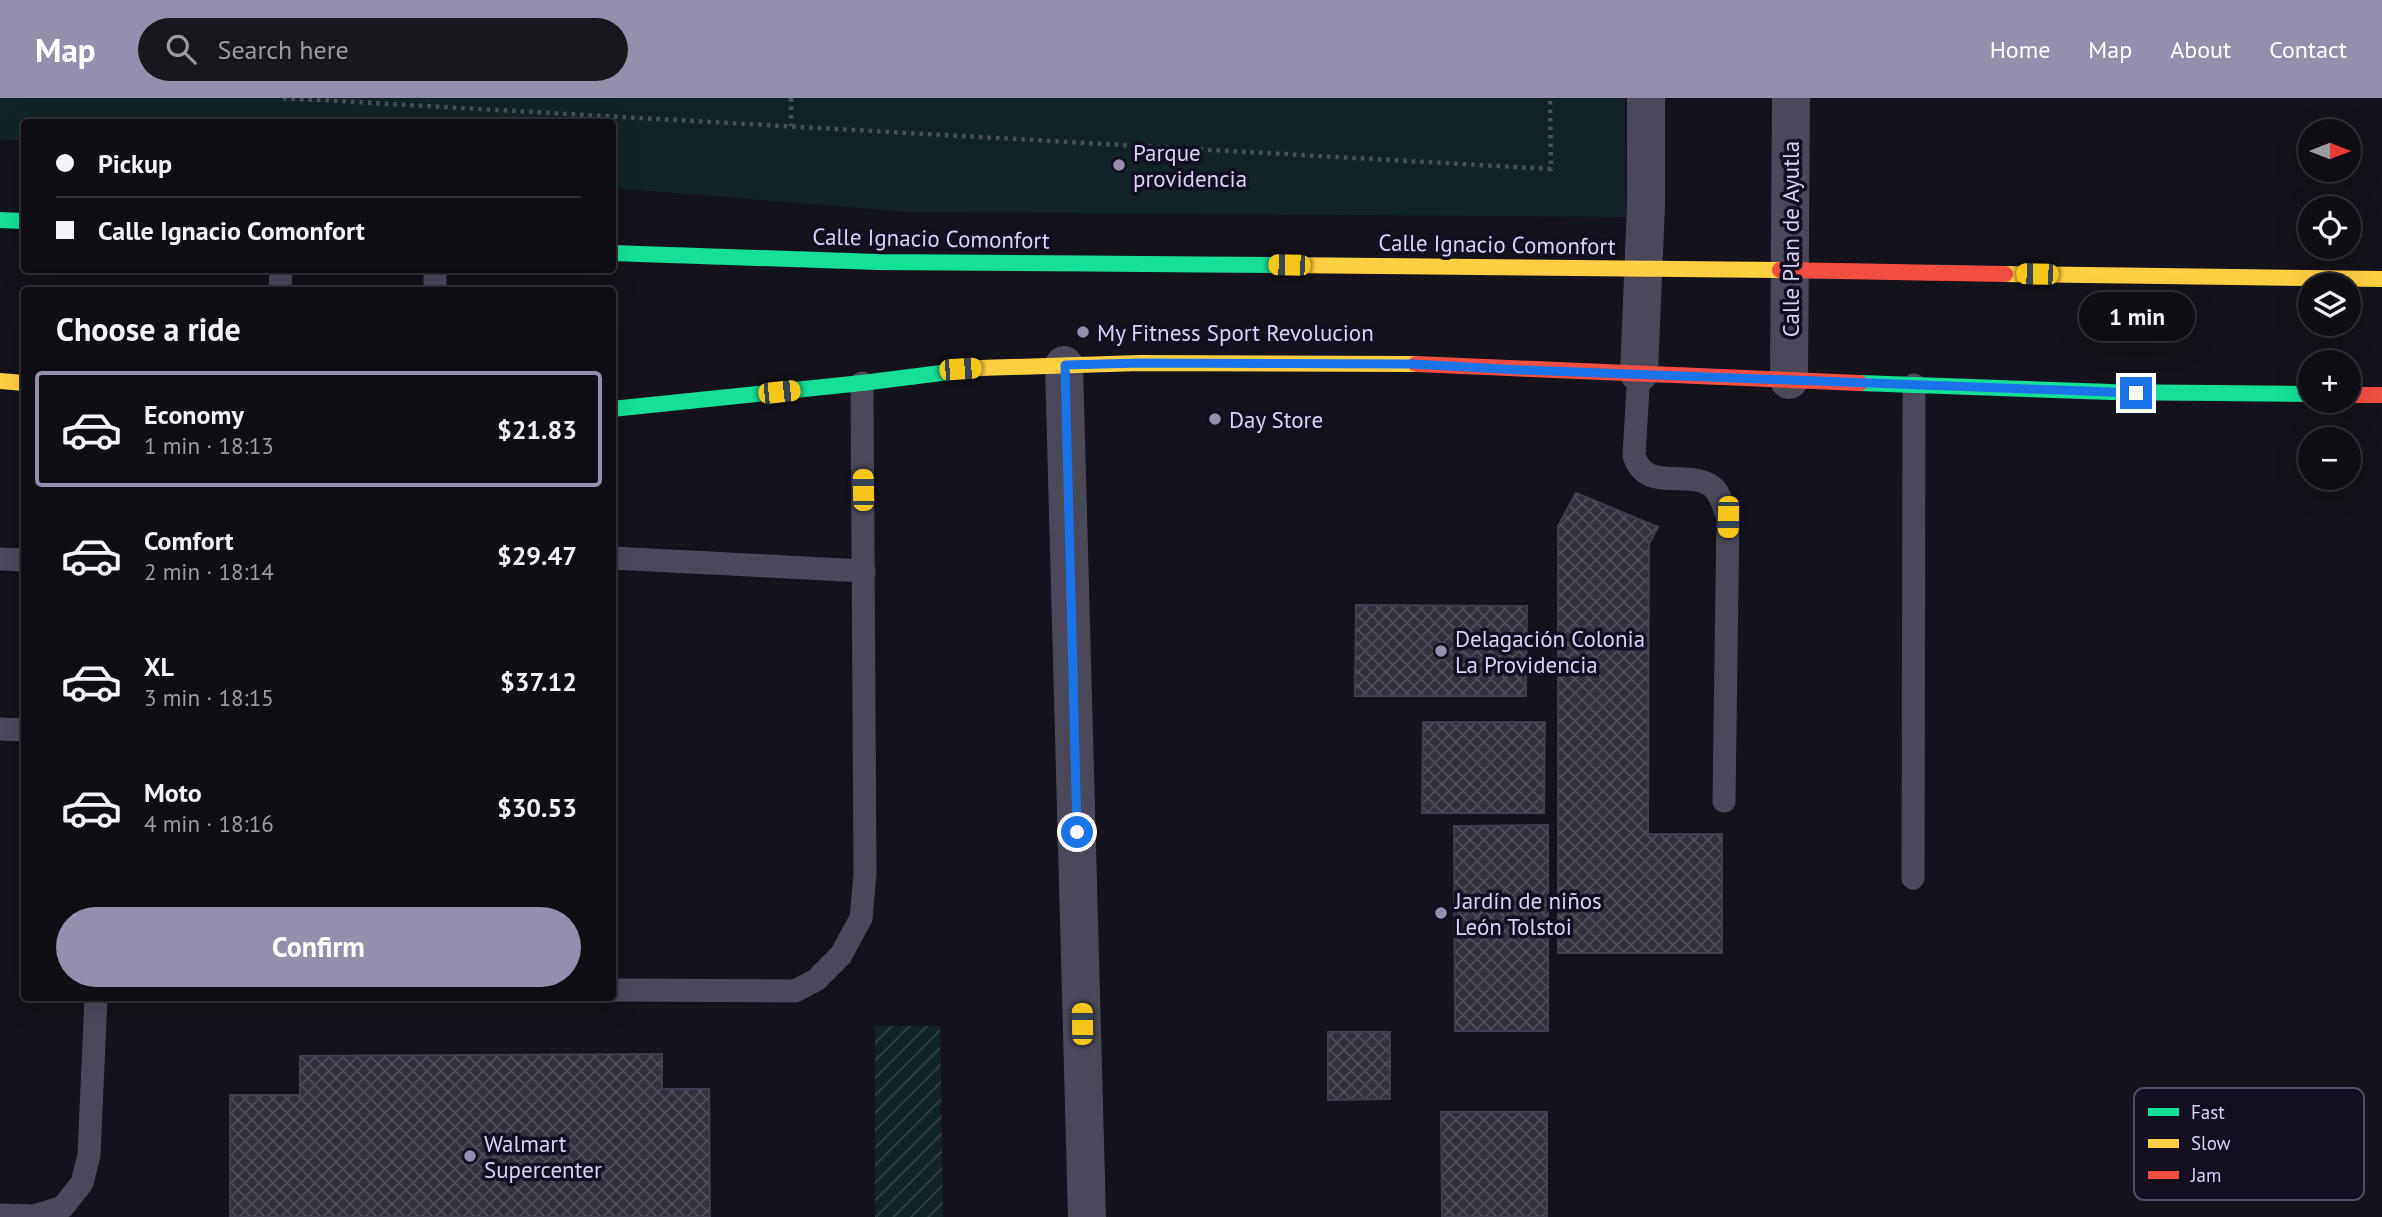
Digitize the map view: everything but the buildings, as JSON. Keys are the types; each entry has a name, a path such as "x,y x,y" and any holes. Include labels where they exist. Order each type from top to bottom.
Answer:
{"main road":[{"path":"0,219 21,221"},
{"name":"Calle Ignacio Comonfort","path":"616,253 878,262 2382,278"},
{"path":"616,409 862,383 960,369 1140,363 1412,364 2112,392 2298,394"},
{"path":"0,381 21,383"},
{"path":"2361,395 2382,395"}],"street":[{"path":"1639,373 1644,269 1646,98"},
{"name":"Calle Plan de Ayutla","path":"1789,380 1791,98"},
{"path":"1065,365 1087,1217"}],"lane":[{"path":"1639,373 1634,455 1637,466 1654,476 1700,481 1713,487 1728,517 1724,801"},
{"path":"616,990 795,991 817,980 841,955 861,918 865,874 862,383"},
{"path":"1913,878 1914,385"},
{"path":"616,558 864,571"},
{"path":"0,559 21,560"},
{"path":"0,729 21,730"},
{"path":"0,1215 34,1216 63,1207 82,1183 89,1155 96,1001"}],"path":[{"path":"283,98 1551,169 1550,98"},
{"path":"790,98 791,126"}],"shaded area":[{"name":"Parque providencia","path":"0,98 1625,98 1626,217 910,212 616,188 616,119 21,119 21,141 0,139"},
{"path":"875,1026 940,1026 943,1217 875,1217"}],"traffic: fast":[{"path":"0,220 21,221"},
{"path":"616,253 878,262 1283,265"},
{"path":"616,409 981,368"},
{"path":"1860,383 2111,392 2298,394"}],"traffic: slow":[{"path":"1283,265 1780,270"},
{"path":"2005,274 2382,279"},
{"path":"981,368 1140,363 1416,364"},
{"path":"0,381 21,383"}],"traffic: jam":[{"path":"1780,270 2005,274"},
{"path":"1416,364 1860,383"},
{"path":"2361,395 2382,395"}],"place":[{"name":"Parque providencia","path":"1119,165"},
{"name":"My Fitness Sport Revolucion","path":"1083,332"},
{"name":"Day Store","path":"1215,419"},
{"name":"Delagación Colonia La Providencia","path":"1441,651"},
{"name":"Jardín de niños León Tolstoi","path":"1441,913"},
{"name":"Walmart Supercenter","path":"470,1156"}],"route":[{"path":"1077,832 1065,365 1412,364 2136,393"}]}
